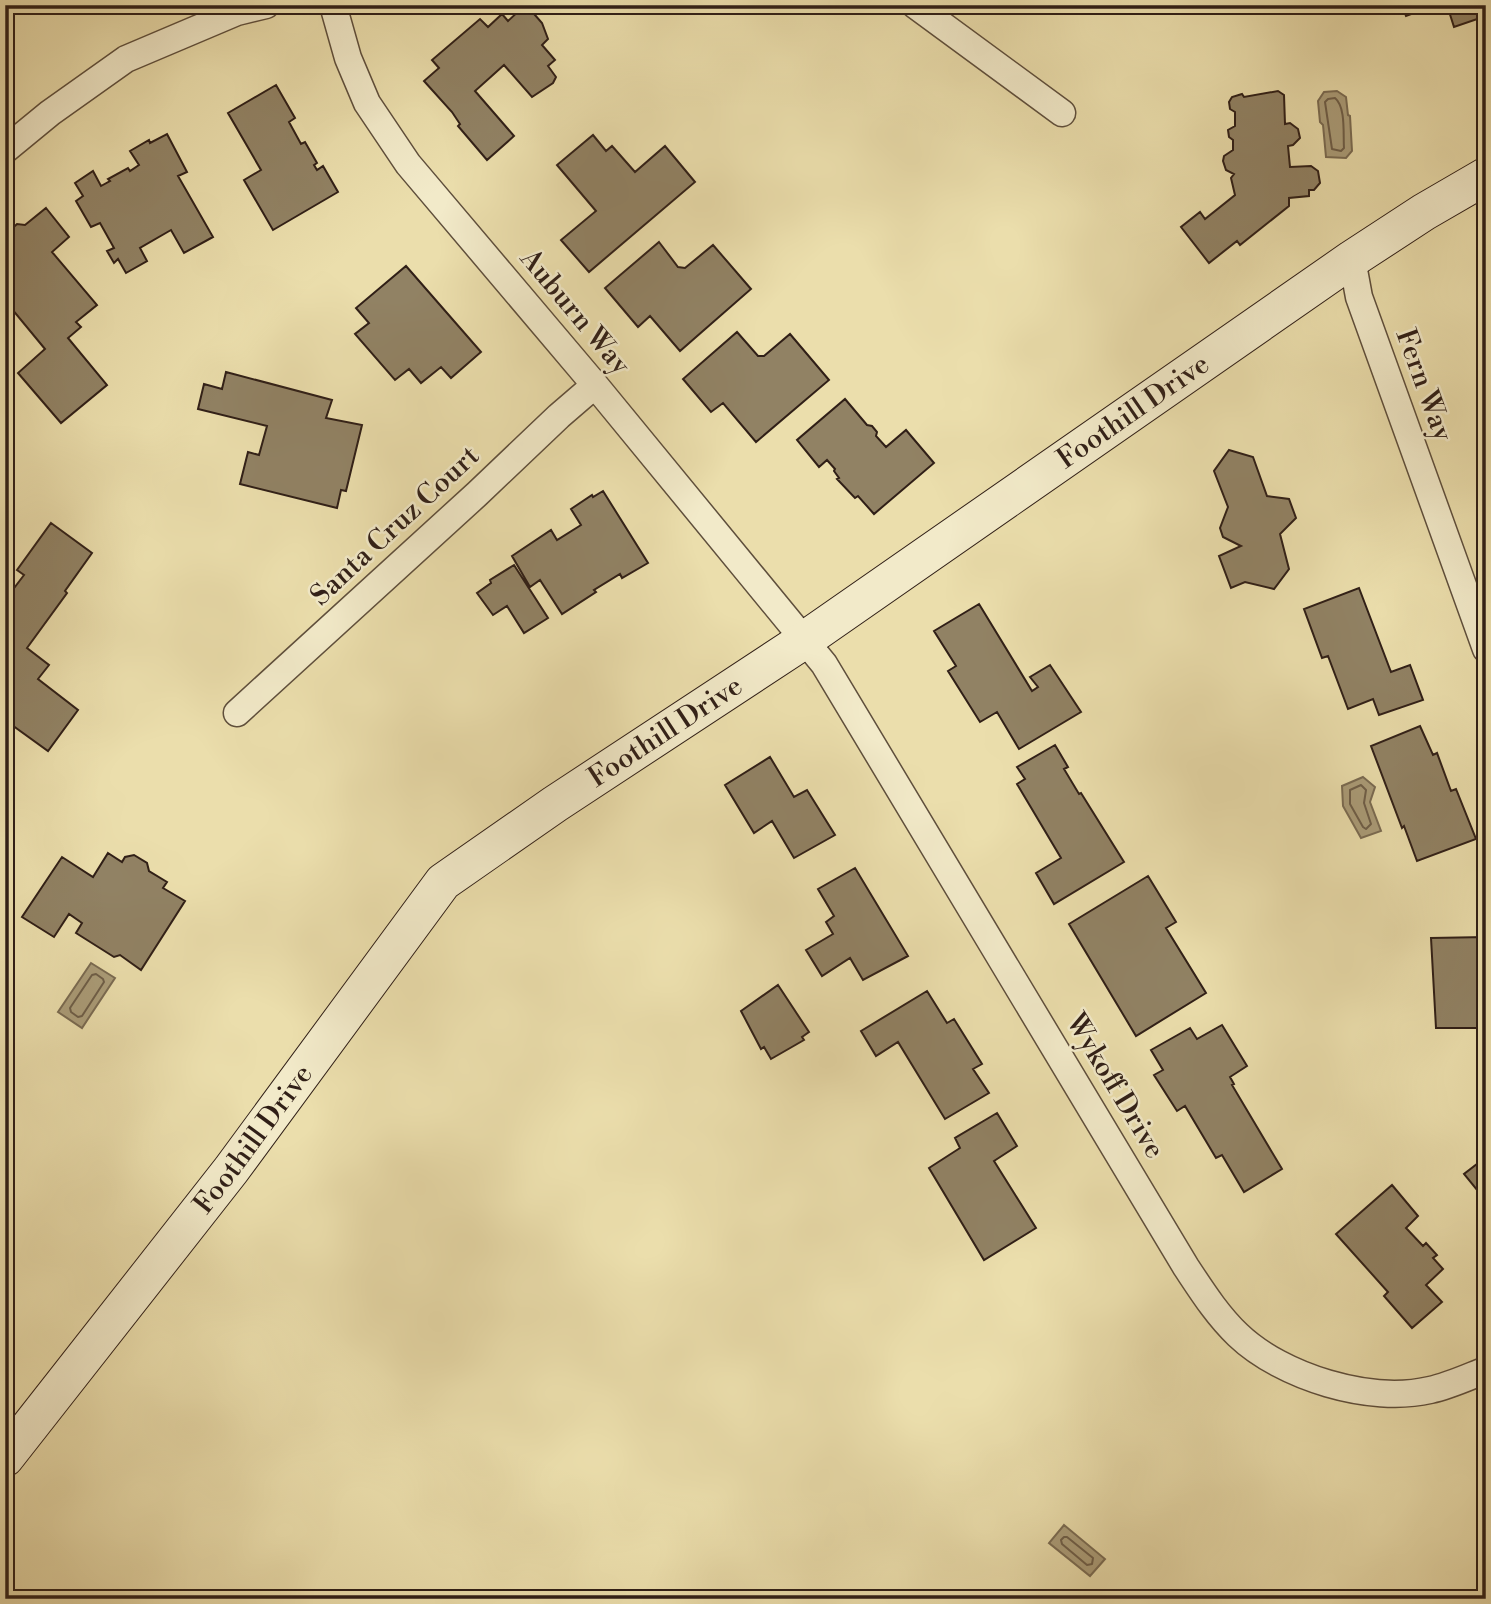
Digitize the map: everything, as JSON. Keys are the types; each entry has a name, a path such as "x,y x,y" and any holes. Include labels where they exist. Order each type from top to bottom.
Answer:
{"street":[{"path":"5,150 50,113 126,59 237,12 266,5"},
{"name":"Auburn Way","path":"333,5 348,58 367,103 408,164 596,385 806,639"},
{"path":"915,5 1062,113"},
{"name":"Foothill Drive","path":"5,1458 231,1170 443,882 555,804 806,639 1352,259 1486,176"},
{"name":"Fern Way","path":"1352,259 1359,297 1486,649"},
{"name":"Santa Cruz Court","path":"237,713 596,385"},
{"name":"Wykoff Drive","path":"806,639 824,664 983,925 1186,1267 1216,1311 1240,1336 1266,1356 1324,1382 1358,1390 1390,1394 1429,1390 1486,1370"}],"water":[{"path":"1337,91 1346,97 1350,116 1352,151 1346,158 1326,157 1323,125 1320,122 1318,101 1324,92"},
{"path":"1363,777 1375,787 1370,802 1381,831 1361,838 1343,806 1342,786"},
{"path":"91,963 115,978 82,1028 58,1012"},
{"path":"1064,1525 1105,1559 1090,1576 1049,1543"}],"building":[{"path":"1402,5 1436,5 1406,16"},
{"path":"1447,5 1486,5 1486,16 1454,27"},
{"path":"528,7 542,23 548,39 542,45 555,60 548,66 556,77 553,83 532,97 504,65 475,91 514,136 487,160 458,126 460,124 452,112 424,81 439,68 432,60 480,19 488,27 502,14 508,21 522,8 525,10"},
{"path":"276,85 295,118 289,122 301,144 305,142 317,163 314,165 317,170 323,166 338,192 273,230 244,180 261,170 228,113"},
{"path":"1278,91 1284,95 1285,124 1290,123 1298,129 1300,138 1288,146 1290,167 1311,166 1318,171 1320,183 1314,190 1309,190 1309,196 1289,198 1289,206 1240,245 1237,241 1209,263 1181,227 1200,212 1205,219 1235,195 1231,178 1234,174 1226,170 1223,161 1224,156 1233,150 1233,140 1229,137 1228,130 1235,126 1235,112 1230,109 1229,102 1232,97 1242,94 1244,97"},
{"path":"167,134 187,172 178,176 213,237 184,253 171,230 140,248 147,261 126,273 118,259 114,263 107,251 114,248 100,223 91,227 76,201 83,196 75,183 93,171 101,186 128,168 130,171 139,165 130,151"},
{"path":"593,135 606,151 612,146 635,172 665,146 695,182 589,272 561,240 596,211 557,165"},
{"path":"46,208 69,237 52,252 97,305 76,322 81,327 68,338 107,385 61,423 18,373 45,349 12,309 5,309 6,234 17,224 25,225"},
{"path":"659,242 678,267 685,268 713,245 751,289 680,351 650,316 638,327 605,288"},
{"path":"406,266 481,352 451,378 441,367 421,383 409,369 395,380 355,334 369,323 356,308"},
{"path":"737,332 758,356 764,356 790,334 829,380 756,442 723,403 711,412 683,379"},
{"path":"226,372 332,400 326,418 362,425 346,491 341,490 337,508 240,484 248,452 259,455 267,426 198,409 204,384 222,389"},
{"path":"845,399 867,425 872,426 877,432 876,436 886,447 906,430 934,463 874,514 837,479 839,478 835,469 827,460 819,467 797,440"},
{"path":"1229,450 1253,457 1267,496 1289,499 1296,518 1280,534 1289,569 1274,589 1245,582 1231,588 1219,556 1241,546 1223,537 1220,528 1228,507 1214,471"},
{"path":"603,491 648,563 622,578 620,574 562,614 540,580 530,587 512,556 551,530 557,540 581,525 571,509"},
{"path":"51,523 92,553 27,648 49,665 38,679 78,710 48,751 5,720 5,600 24,575 17,570"},
{"path":"514,565 548,618 524,633 507,606 493,615 477,593 491,583 490,580"},
{"path":"1359,588 1391,672 1410,665 1423,700 1379,715 1373,699 1348,709 1328,656 1322,658 1304,609"},
{"path":"979,604 1032,691 1038,687 1030,677 1050,665 1081,712 1019,749 997,712 980,722 948,671 956,666 934,631"},
{"path":"1420,726 1433,755 1437,753 1451,791 1456,789 1476,839 1417,861 1371,746"},
{"path":"1055,745 1068,767 1064,769 1124,862 1054,904 1036,873 1061,858 1017,784 1025,779 1017,767"},
{"path":"770,757 794,797 807,790 835,835 794,858 772,821 754,833 725,785"},
{"path":"108,853 122,862 125,857 134,855 147,863 149,871 167,882 163,888 185,901 141,970 120,955 114,957 76,933 82,923 69,914 54,937 22,917 62,857 93,877"},
{"path":"855,868 908,956 863,980 850,958 822,976 806,950 833,934 826,922 834,916 818,889"},
{"path":"1148,876 1176,922 1166,928 1206,993 1136,1036 1069,924"},
{"path":"1486,937 1484,1028 1436,1028 1431,938"},
{"path":"778,985 809,1032 802,1037 804,1040 771,1059 764,1047 761,1049 741,1011"},
{"path":"927,991 947,1023 954,1019 982,1064 973,1069 989,1093 945,1119 898,1042 876,1056 861,1031"},
{"path":"1222,1025 1247,1066 1230,1077 1234,1084 1232,1085 1282,1169 1244,1192 1222,1155 1216,1158 1185,1106 1177,1111 1154,1075 1163,1070 1151,1050 1190,1028 1197,1039"},
{"path":"997,1113 1017,1146 994,1161 1036,1228 984,1260 929,1168 960,1148 955,1138"},
{"path":"1486,1157 1486,1201 1464,1174"},
{"path":"1392,1185 1418,1216 1406,1228 1423,1246 1426,1243 1437,1255 1433,1258 1443,1269 1426,1285 1442,1302 1412,1328 1384,1296 1388,1292 1336,1234"}]}
